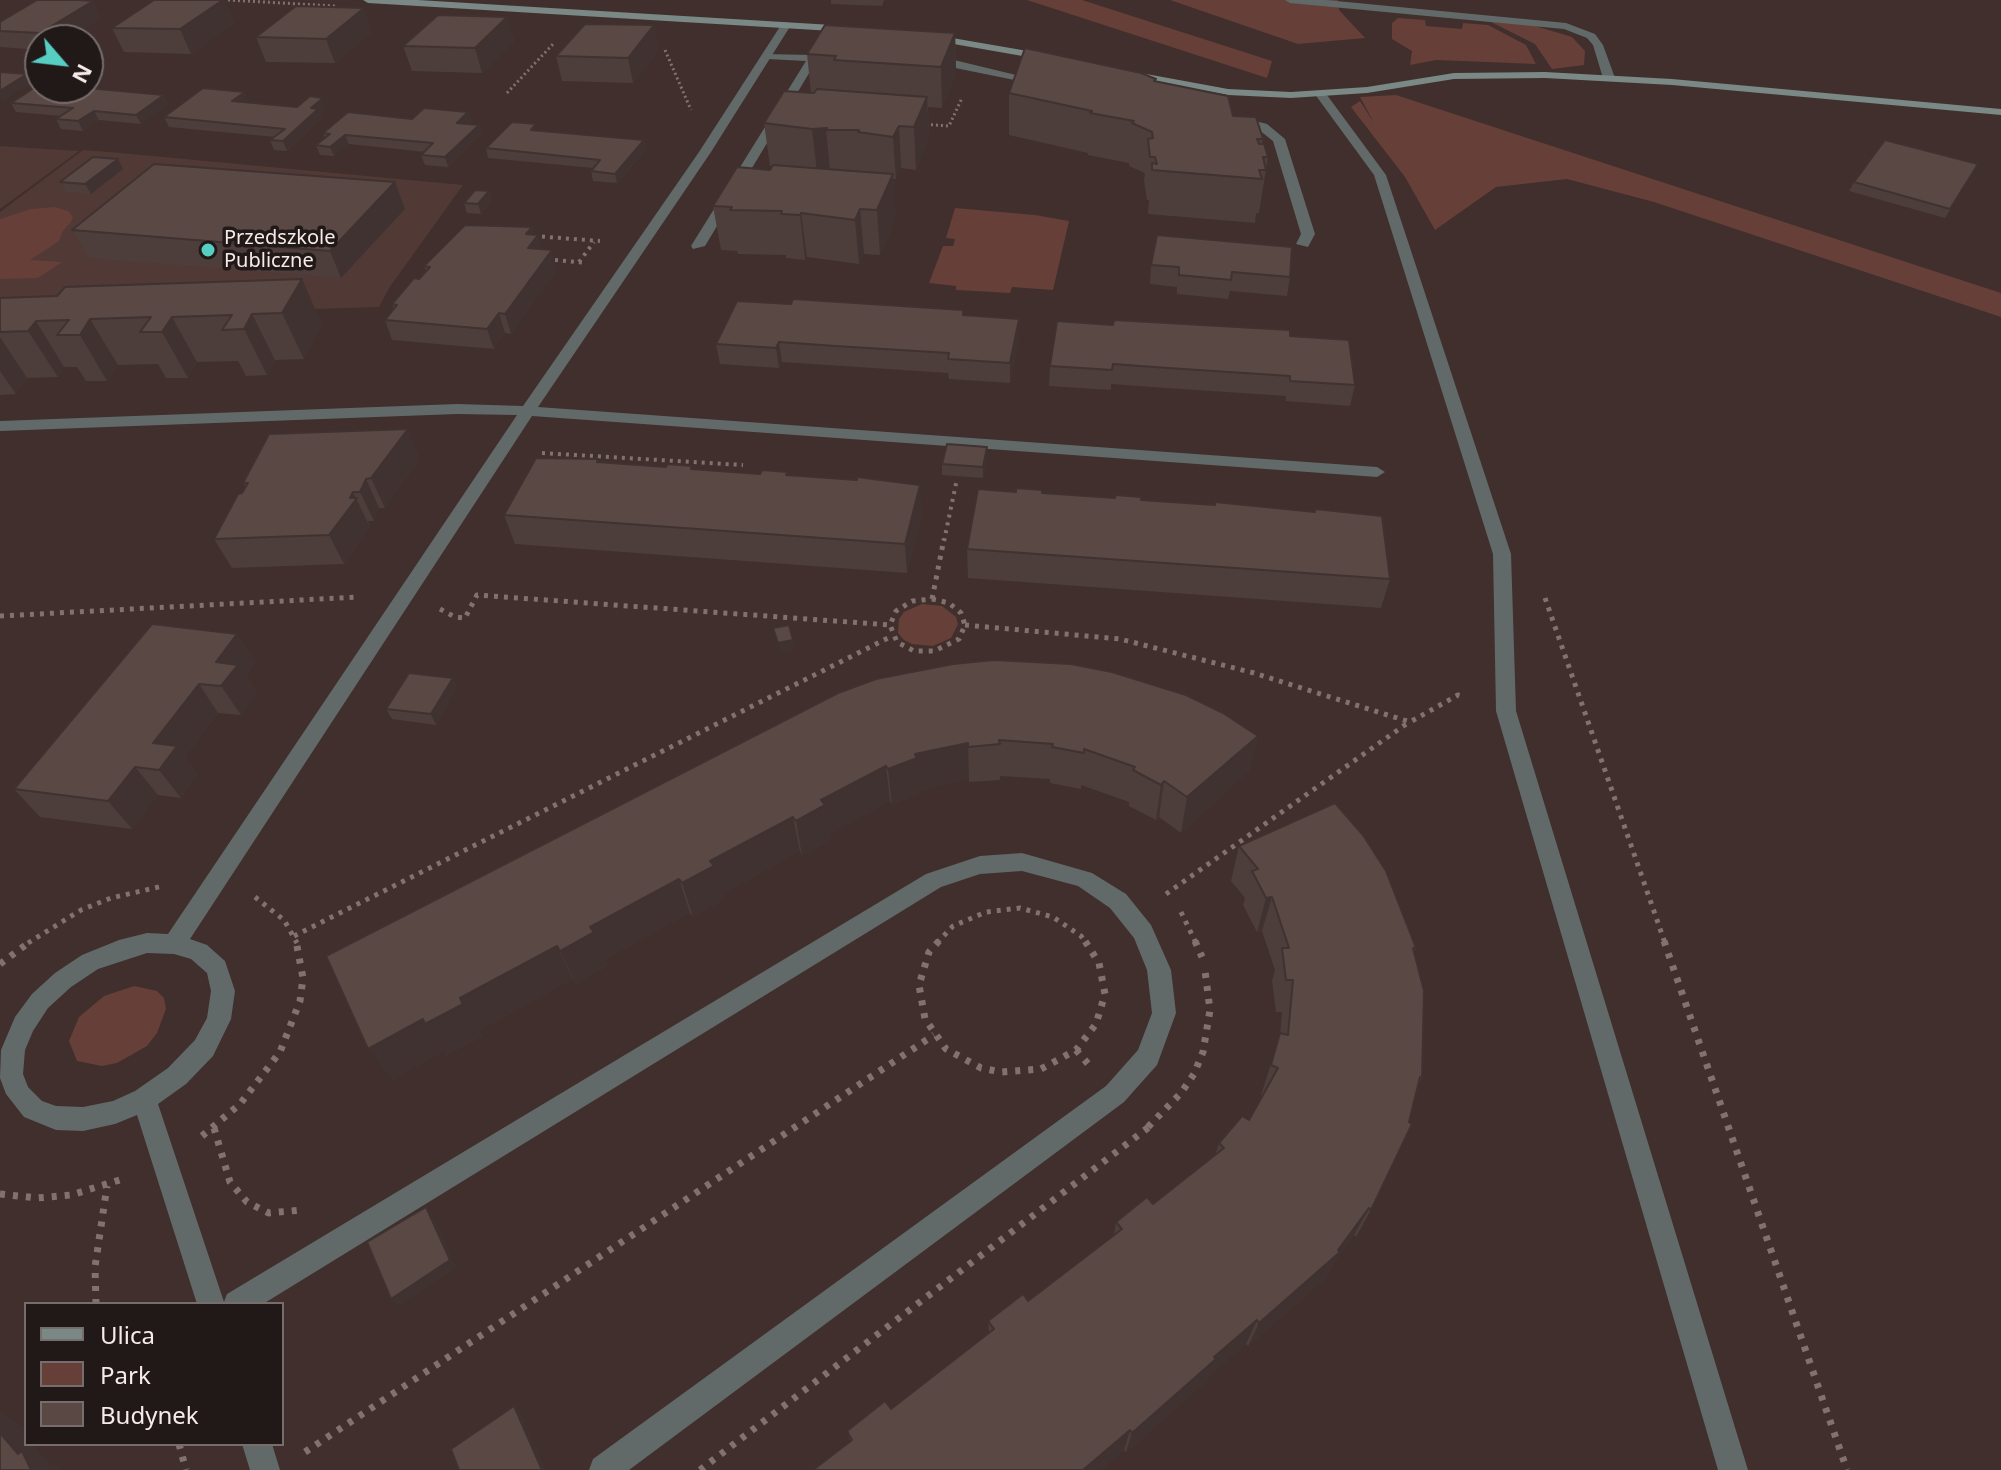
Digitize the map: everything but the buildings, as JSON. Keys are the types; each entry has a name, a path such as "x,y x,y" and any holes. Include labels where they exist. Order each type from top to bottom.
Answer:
{"street":[{"path":"368,0 452,2 868,31"},
{"path":"1290,0 1566,26 1591,36 1598,45 1609,78"},
{"path":"174,944 527,411 705,152 786,25"},
{"path":"915,36 1062,60"},
{"path":"767,56 813,58 851,53"},
{"path":"698,246 813,58"},
{"path":"912,58 954,63 1051,85"},
{"path":"1121,72 1161,85 1228,92 1320,93 1454,76 1609,78 2001,112"},
{"path":"1320,93 1380,175 1502,554 1506,711 1733,1470"},
{"path":"1225,118 1263,127 1279,139 1308,234 1303,244"},
{"path":"0,426 457,409 527,411 1377,472"},
{"path":"240,1302 934,880 980,865 1022,862 1084,879 1118,901 1143,932 1159,970 1164,1013 1148,1057 1115,1094 604,1470"},
{"path":"147,943 174,944 199,952 217,968 223,991 219,1019 204,1048 144,1099 99,1115 56,1118 33,1109 6,1076 23,1025 40,1001 63,980 90,962 147,943"},
{"path":"144,1099 210,1302"},
{"path":"259,1446 278,1466"}],"path":[{"path":"507,93 558,40"},
{"path":"664,46 694,116"},
{"path":"908,123 949,126"},
{"path":"533,236 606,242"},
{"path":"579,262 595,241"},
{"path":"555,260 592,263"},
{"path":"932,599 957,479"},
{"path":"1543,590 1847,1470"},
{"path":"429,613 436,602 444,613 465,618 477,595 890,625"},
{"path":"0,616 372,596 401,600"},
{"path":"932,599 956,607 965,625 959,639 953,645 934,651 914,651 897,642 890,625 903,605 932,599"},
{"path":"965,625 1120,639 1254,673 1410,722"},
{"path":"294,936 892,636"},
{"path":"1165,894 1410,722 1458,695 1506,711"},
{"path":"252,896 260,883"},
{"path":"1003,909 1038,911 1069,926 1091,949 1099,963 1105,994 1096,1024 1076,1050 1059,1062 1021,1072 981,1068 946,1049 934,1035 920,1002 922,968 939,938 969,917 1003,909"},
{"path":"278,1466 934,1035"},
{"path":"700,1470 1149,1127"},
{"path":"214,1128 230,1182 247,1202 269,1213 297,1212 310,1204"},
{"path":"0,1194 37,1198 71,1195 107,1186 165,1161"},
{"path":"96,1302 95,1267 107,1186"},
{"path":"180,1446 186,1470"}],"shaded area":[{"path":"0,146 79,151 0,209"},
{"name":"Przedszkole Publiczne","path":"83,150 463,185 389,288 379,307 0,318 0,212"}],"green space":[{"path":"1027,0 1082,0 1272,61 1267,78"},
{"path":"1170,0 1338,0 1339,10 1365,38 1298,44"},
{"path":"1398,18 1425,20 1426,26 1462,29 1463,23 1488,25 1526,45 1536,64 1436,60 1410,65 1412,51 1392,39 1392,23"},
{"path":"1491,22 1532,25 1572,37 1585,51 1584,65 1552,69 1535,44"},
{"path":"1396,95 2001,293 2001,317 1654,202 1567,179 1496,187 1435,230 1405,177 1351,107 1360,101 1374,123 1360,97"},
{"path":"55,207 68,211 73,217 71,222 59,241 30,260 62,262 38,278 0,279 0,219 31,209"},
{"path":"955,208 1069,221 1053,290 1012,287 1010,293 956,290 956,286 929,283 943,246 953,246 955,239 946,238"},
{"path":"922,604 942,606 956,617 958,624 951,638 933,646 912,644 898,633 899,619 904,612"},
{"path":"134,986 157,991 164,998 166,1009 157,1033 147,1046 117,1063 102,1066 77,1061 69,1041 79,1017 104,996"}],"place":[{"name":"Przedszkole Publiczne","path":"208,250"}]}
